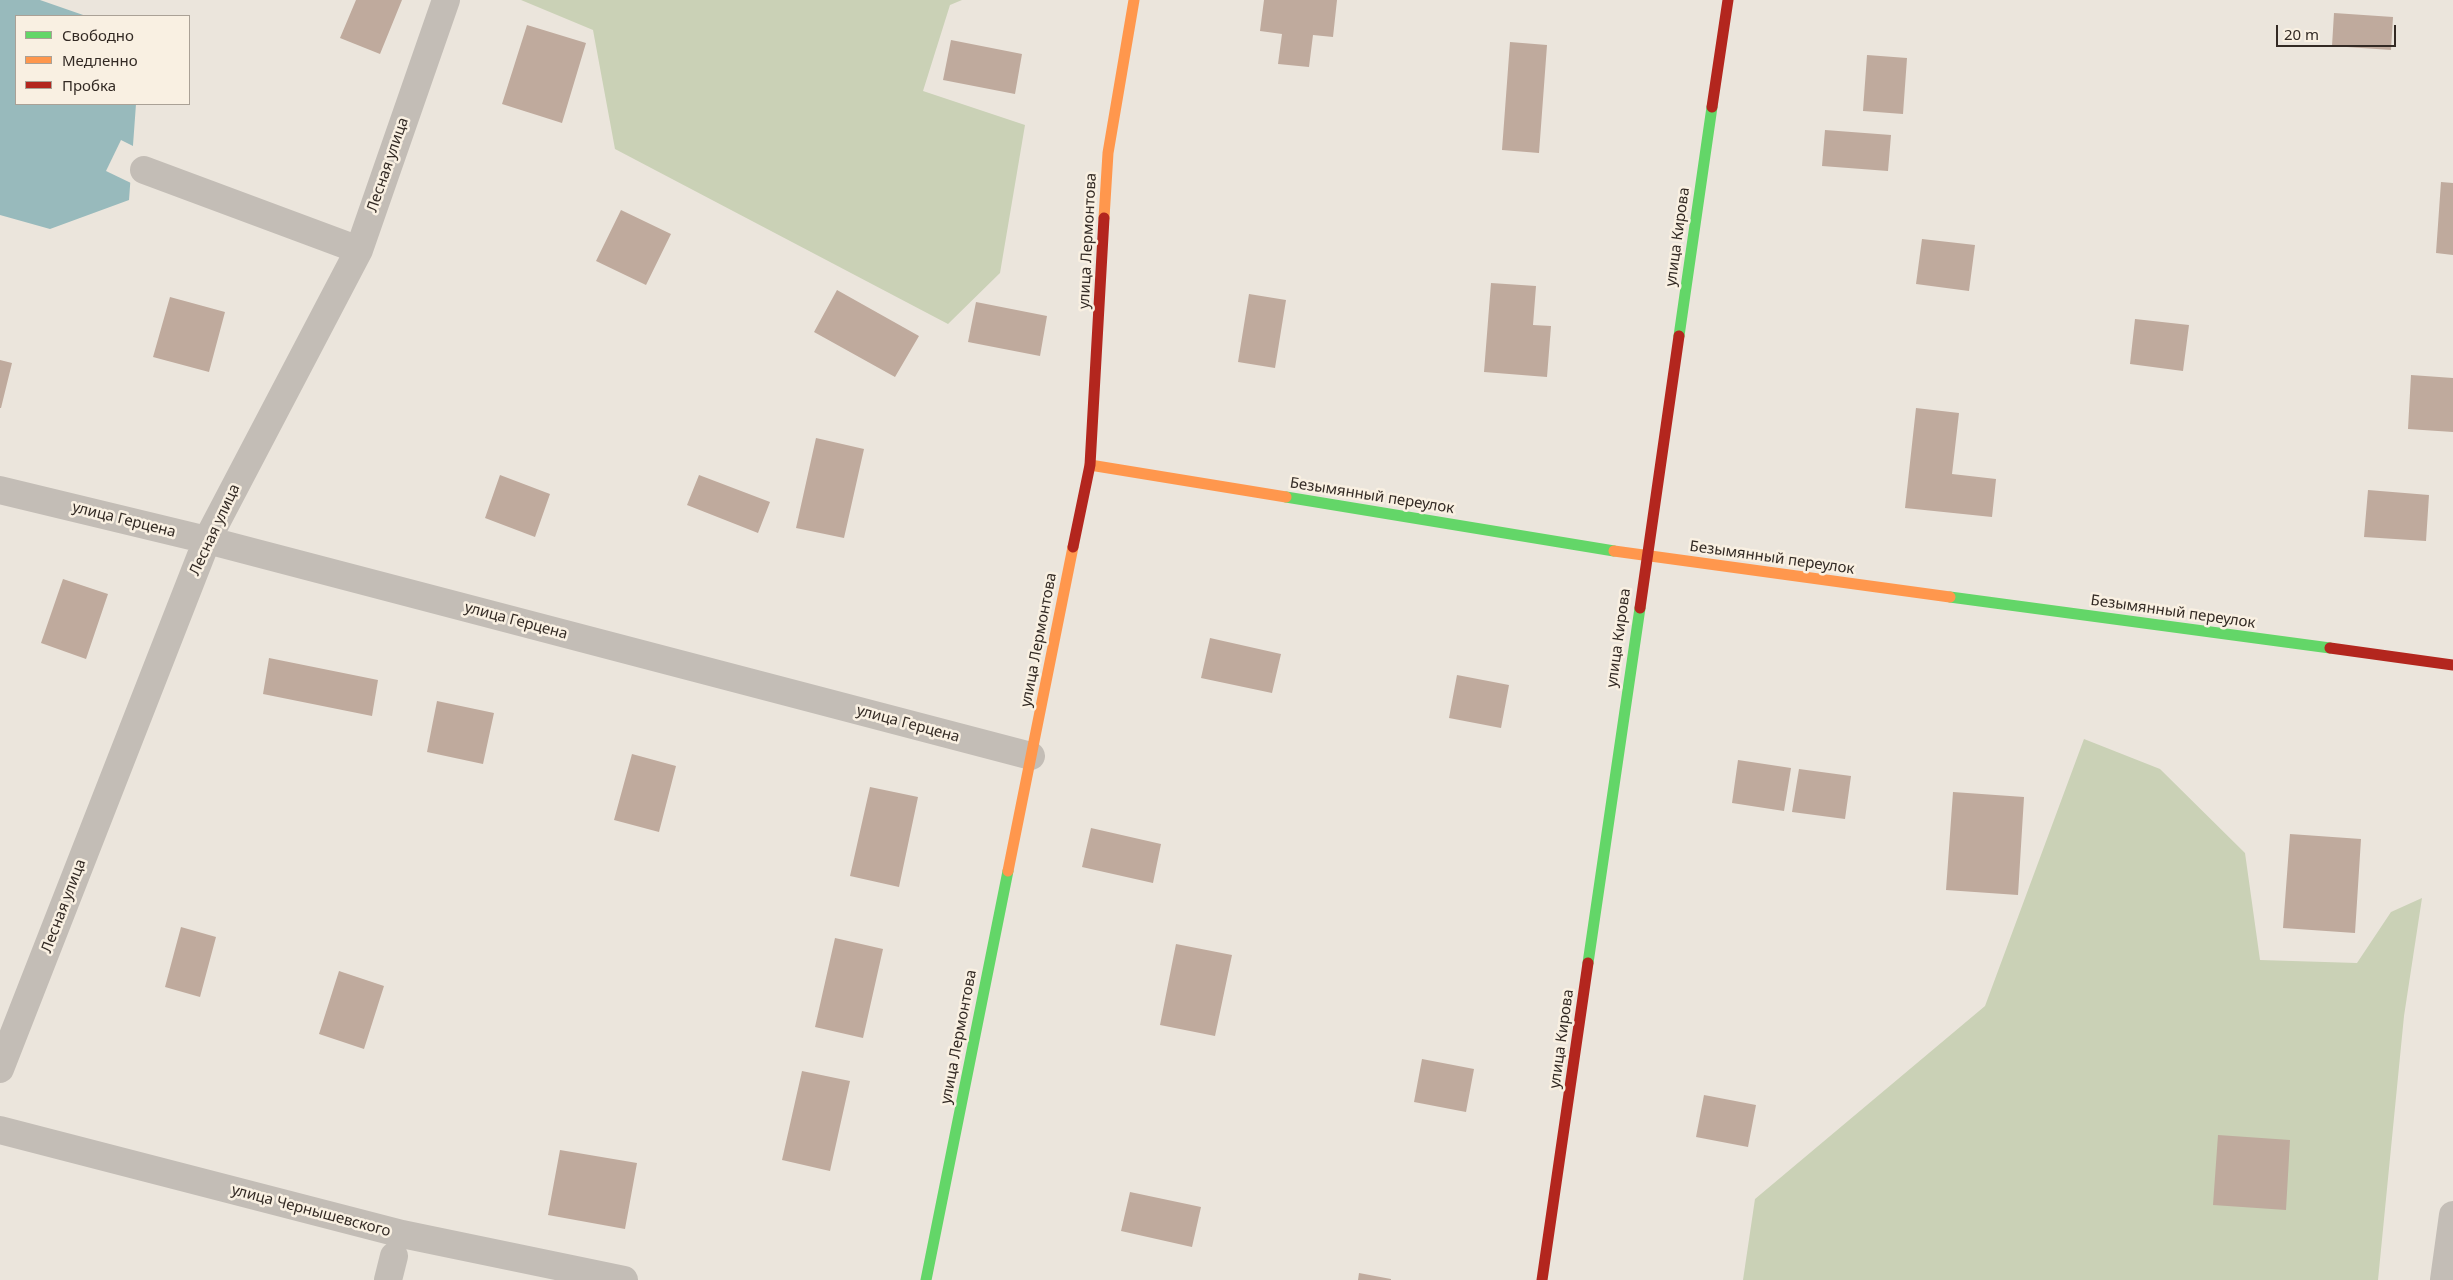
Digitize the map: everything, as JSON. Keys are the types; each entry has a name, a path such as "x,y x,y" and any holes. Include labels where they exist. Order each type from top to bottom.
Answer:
{"street":[{"name":"Лесная улица","path":"0,1069 207,540 359,250 446,0"},
{"name":"улица Лермонтова","path":"926,1280 1090,464 1108,153 1134,0"},
{"name":"улица Кирова","path":"1542,1280 1728,0"},
{"path":"144,170 359,250"},
{"name":"Безымянный переулок","path":"1090,464 1646,556 2453,665"},
{"name":"улица Герцена","path":"0,490 207,540 1031,756"},
{"name":"улица Чернышевского","path":"0,1130 402,1234 624,1280"},
{"path":"2444,1280 2453,1215"}],"green space":[{"path":"521,0 962,0 950,5 923,91 1025,125 1000,273 948,324 615,149 593,30"},
{"path":"2084,739 2160,769 2245,853 2260,960 2357,963 2391,912 2422,898 2404,1016 2378,1280 1743,1280 1755,1199 1985,1006"}],"water":[{"path":"0,0 40,0 83,15 15,15 15,105 136,105 129,200 50,229 0,215"}],"pier":[{"path":"121,140 135,147 133,184 106,171"}],"building":[{"path":"356,0 402,0 380,54 340,38"},
{"path":"1264,0 1337,0 1333,37 1313,35 1309,67 1278,64 1282,34 1260,31"},
{"path":"2334,13 2393,17 2391,50 2332,46"},
{"path":"527,25 586,43 562,123 502,104"},
{"path":"951,40 1022,54 1015,94 943,80"},
{"path":"1510,42 1547,45 1539,153 1502,150"},
{"path":"1867,55 1907,58 1903,114 1863,111"},
{"path":"1825,130 1891,135 1888,171 1822,166"},
{"path":"2441,182 2453,183 2453,255 2436,253"},
{"path":"621,210 671,234 646,285 596,261"},
{"path":"1922,239 1975,245 1969,291 1916,284"},
{"path":"1491,283 1536,286 1533,325 1551,326 1547,377 1484,372"},
{"path":"837,290 919,336 895,377 814,332"},
{"path":"1249,294 1286,300 1275,368 1238,362"},
{"path":"170,297 225,312 209,372 153,357"},
{"path":"976,302 1047,316 1040,356 968,342"},
{"path":"2135,319 2189,325 2183,371 2130,364"},
{"path":"0,360 12,363 1,408 0,408"},
{"path":"2411,375 2453,378 2453,432 2408,429"},
{"path":"1916,408 1959,413 1952,474 1996,479 1992,517 1905,508"},
{"path":"816,438 864,449 844,538 796,528"},
{"path":"500,475 550,494 535,537 485,518"},
{"path":"699,475 770,502 758,533 687,505"},
{"path":"2368,490 2429,495 2426,541 2364,537"},
{"path":"63,579 108,594 86,659 41,643"},
{"path":"1210,638 1281,654 1272,693 1201,678"},
{"path":"269,658 378,680 372,716 263,694"},
{"path":"1457,675 1509,685 1501,728 1449,718"},
{"path":"437,701 494,713 483,764 427,752"},
{"path":"632,754 676,766 659,832 614,820"},
{"path":"1738,760 1791,768 1784,811 1732,803"},
{"path":"1799,769 1851,776 1845,819 1792,812"},
{"path":"870,787 918,797 899,887 850,876"},
{"path":"1953,792 2024,797 2018,895 1946,890"},
{"path":"1091,828 1161,844 1153,883 1082,867"},
{"path":"2290,834 2361,839 2355,933 2283,928"},
{"path":"181,927 216,937 200,997 165,987"},
{"path":"835,938 883,949 863,1038 815,1027"},
{"path":"1176,944 1232,955 1215,1036 1160,1025"},
{"path":"339,971 384,986 364,1049 319,1034"},
{"path":"1422,1059 1474,1069 1466,1112 1414,1102"},
{"path":"802,1071 850,1081 830,1171 782,1160"},
{"path":"1704,1095 1756,1105 1748,1147 1696,1137"},
{"path":"2218,1135 2290,1140 2286,1210 2213,1205"},
{"path":"560,1150 637,1163 625,1229 548,1215"},
{"path":"1130,1192 1201,1207 1192,1247 1121,1231"},
{"path":"1359,1273 1391,1279 1391,1280 1358,1280"}],"traffic: fast":[{"path":"1679,336 1712,107"},
{"path":"1286,497 1614,551"},
{"path":"1950,597 2330,648"},
{"path":"1588,963 1640,608"},
{"path":"926,1280 1008,871"}],"traffic: slow":[{"path":"1104,218 1108,153 1134,0"},
{"path":"1090,465 1286,497"},
{"path":"1008,871 1073,547"},
{"path":"1614,551 1950,597"}],"traffic: jam":[{"path":"1712,107 1728,0"},
{"path":"1073,547 1090,465 1104,218"},
{"path":"1640,608 1679,336"},
{"path":"2330,648 2453,665"},
{"path":"1542,1280 1588,963"}]}
